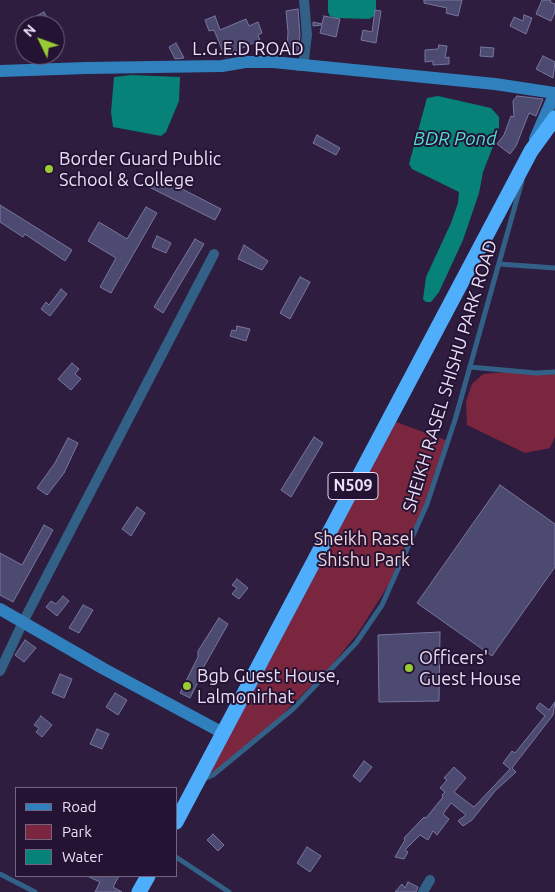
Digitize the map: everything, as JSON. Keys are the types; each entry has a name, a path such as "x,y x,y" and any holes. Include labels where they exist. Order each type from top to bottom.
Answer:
{"highway":[{"name":"N509","path":"178,818 528,156 555,118"},
{"path":"139,892 147,877"}],"main road":[{"name":"L.G.E.D ROAD","path":"0,72 86,68 222,66 246,62 495,84 555,93"},
{"path":"528,156 555,93"},
{"path":"0,609 95,664 223,733"}],"street":[{"path":"299,66 304,59 307,35 304,0"},
{"path":"0,671 23,622 214,254"},
{"path":"424,892 430,880"}],"lane":[{"name":"SHEIKH RASEL SHISHU PARK ROAD","path":"196,783 213,775 293,710 356,642 382,605 428,504 515,211 528,156"},
{"path":"499,264 555,268"},
{"path":"470,367 536,373 555,372"},
{"path":"178,858 229,892"},
{"path":"0,874 35,892"}],"green space":[{"path":"506,372 555,374 555,437 550,448 525,453 467,425 466,402 472,384 483,374"},
{"name":"Sheikh Rasel Shishu Park","path":"388,419 448,441 438,472 400,567 358,633 332,665 262,735 213,775 196,783"}],"water":[{"path":"328,0 376,0 374,16 369,19 336,18 330,16"},
{"path":"131,75 180,77 179,101 166,132 161,136 113,127 111,112 114,77"},
{"name":"BDR Pond","path":"438,96 491,108 499,117 499,131 483,172 479,193 463,240 439,292 431,302 426,302 423,299 426,277 451,223 458,203 459,192 412,169 409,164 427,98"}],"building":[{"path":"424,0 462,0 458,16 446,13 447,8 424,3"},
{"path":"542,0 551,0 550,2 555,4 555,12 551,21 536,14"},
{"path":"298,9 300,35 298,52 287,52 286,11"},
{"path":"375,10 381,11 376,43 361,40 363,30 372,32"},
{"path":"524,15 532,18 526,34 510,26 514,17 523,21"},
{"path":"215,16 220,30 246,19 249,26 258,22 262,33 258,35 260,40 236,51 237,55 225,57 214,30 209,31 205,20"},
{"path":"324,16 340,19 336,37 320,33 322,25 313,26 313,22 322,24"},
{"path":"176,43 184,58 175,59 169,47"},
{"path":"439,45 447,46 445,58 449,57 449,64 433,65 433,61 425,62 425,50 438,49"},
{"path":"481,47 494,48 493,57 480,56"},
{"path":"543,56 555,62 553,78 536,69"},
{"path":"517,96 543,99 536,116 529,113 516,146 510,154 497,144 504,135 511,116 514,117 513,101"},
{"path":"317,135 340,148 336,155 313,143"},
{"path":"155,175 221,209 215,220 149,187"},
{"path":"0,205 72,250 65,261 25,234 23,237 0,222"},
{"path":"146,207 157,213 111,293 100,287 116,258 88,241 99,222 127,239"},
{"path":"157,236 171,243 166,253 152,247"},
{"path":"195,239 204,244 163,313 154,307"},
{"path":"244,245 268,261 262,270 238,259"},
{"path":"300,277 310,282 290,319 280,313"},
{"path":"61,289 67,294 50,316 41,309 46,302 49,305"},
{"path":"237,326 250,329 246,341 230,336 232,330 236,331"},
{"path":"72,363 79,369 75,374 81,379 71,390 58,379"},
{"path":"314,437 323,443 291,497 281,490"},
{"path":"68,438 78,443 64,473 47,495 37,488 55,463"},
{"path":"500,485 555,524 555,567 492,656 417,603"},
{"path":"137,507 145,513 131,536 122,529"},
{"path":"44,525 53,530 13,602 0,595 0,553 22,565"},
{"path":"237,579 248,588 239,599 232,594 237,588 232,585"},
{"path":"63,596 69,601 57,616 46,607 51,601 56,604"},
{"path":"83,605 93,610 79,633 69,628"},
{"path":"219,618 228,624 198,677 200,678 190,698 180,693 198,657 198,651"},
{"name":"Officers' Guest House","path":"440,632 439,701 379,702 378,635"},
{"path":"25,640 36,648 24,662 15,655"},
{"path":"60,674 72,679 64,698 52,693"},
{"path":"115,693 127,700 118,715 106,707"},
{"path":"555,702 553,715 512,768 516,772 495,791 472,820 463,826 458,821 466,815 451,803 443,814 449,819 437,835 433,831 428,840 420,835 405,850 408,852 404,859 395,857 405,840 404,838 424,817 426,818 443,797 442,795 445,792 440,788 447,780 444,778 454,767 466,778 454,792 474,807 510,769 503,763 512,751 515,753 545,716 536,708 540,703 549,710"},
{"path":"41,716 52,725 42,737 36,732 39,728 34,725"},
{"path":"97,729 109,734 102,749 90,744"},
{"path":"364,761 372,767 360,782 353,776"},
{"path":"213,834 224,845 218,851 207,840"},
{"path":"307,847 321,856 310,872 297,863"},
{"path":"89,877 118,877 113,887 122,892 95,892 100,882"},
{"path":"408,882 418,887 416,892 395,892 402,884 405,888"}],"place":[{"name":"Border Guard Public School & College","path":"49,169"},
{"name":"Officers' Guest House","path":"409,668"},
{"name":"Bgb Guest House, Lalmonirhat","path":"187,686"}]}
